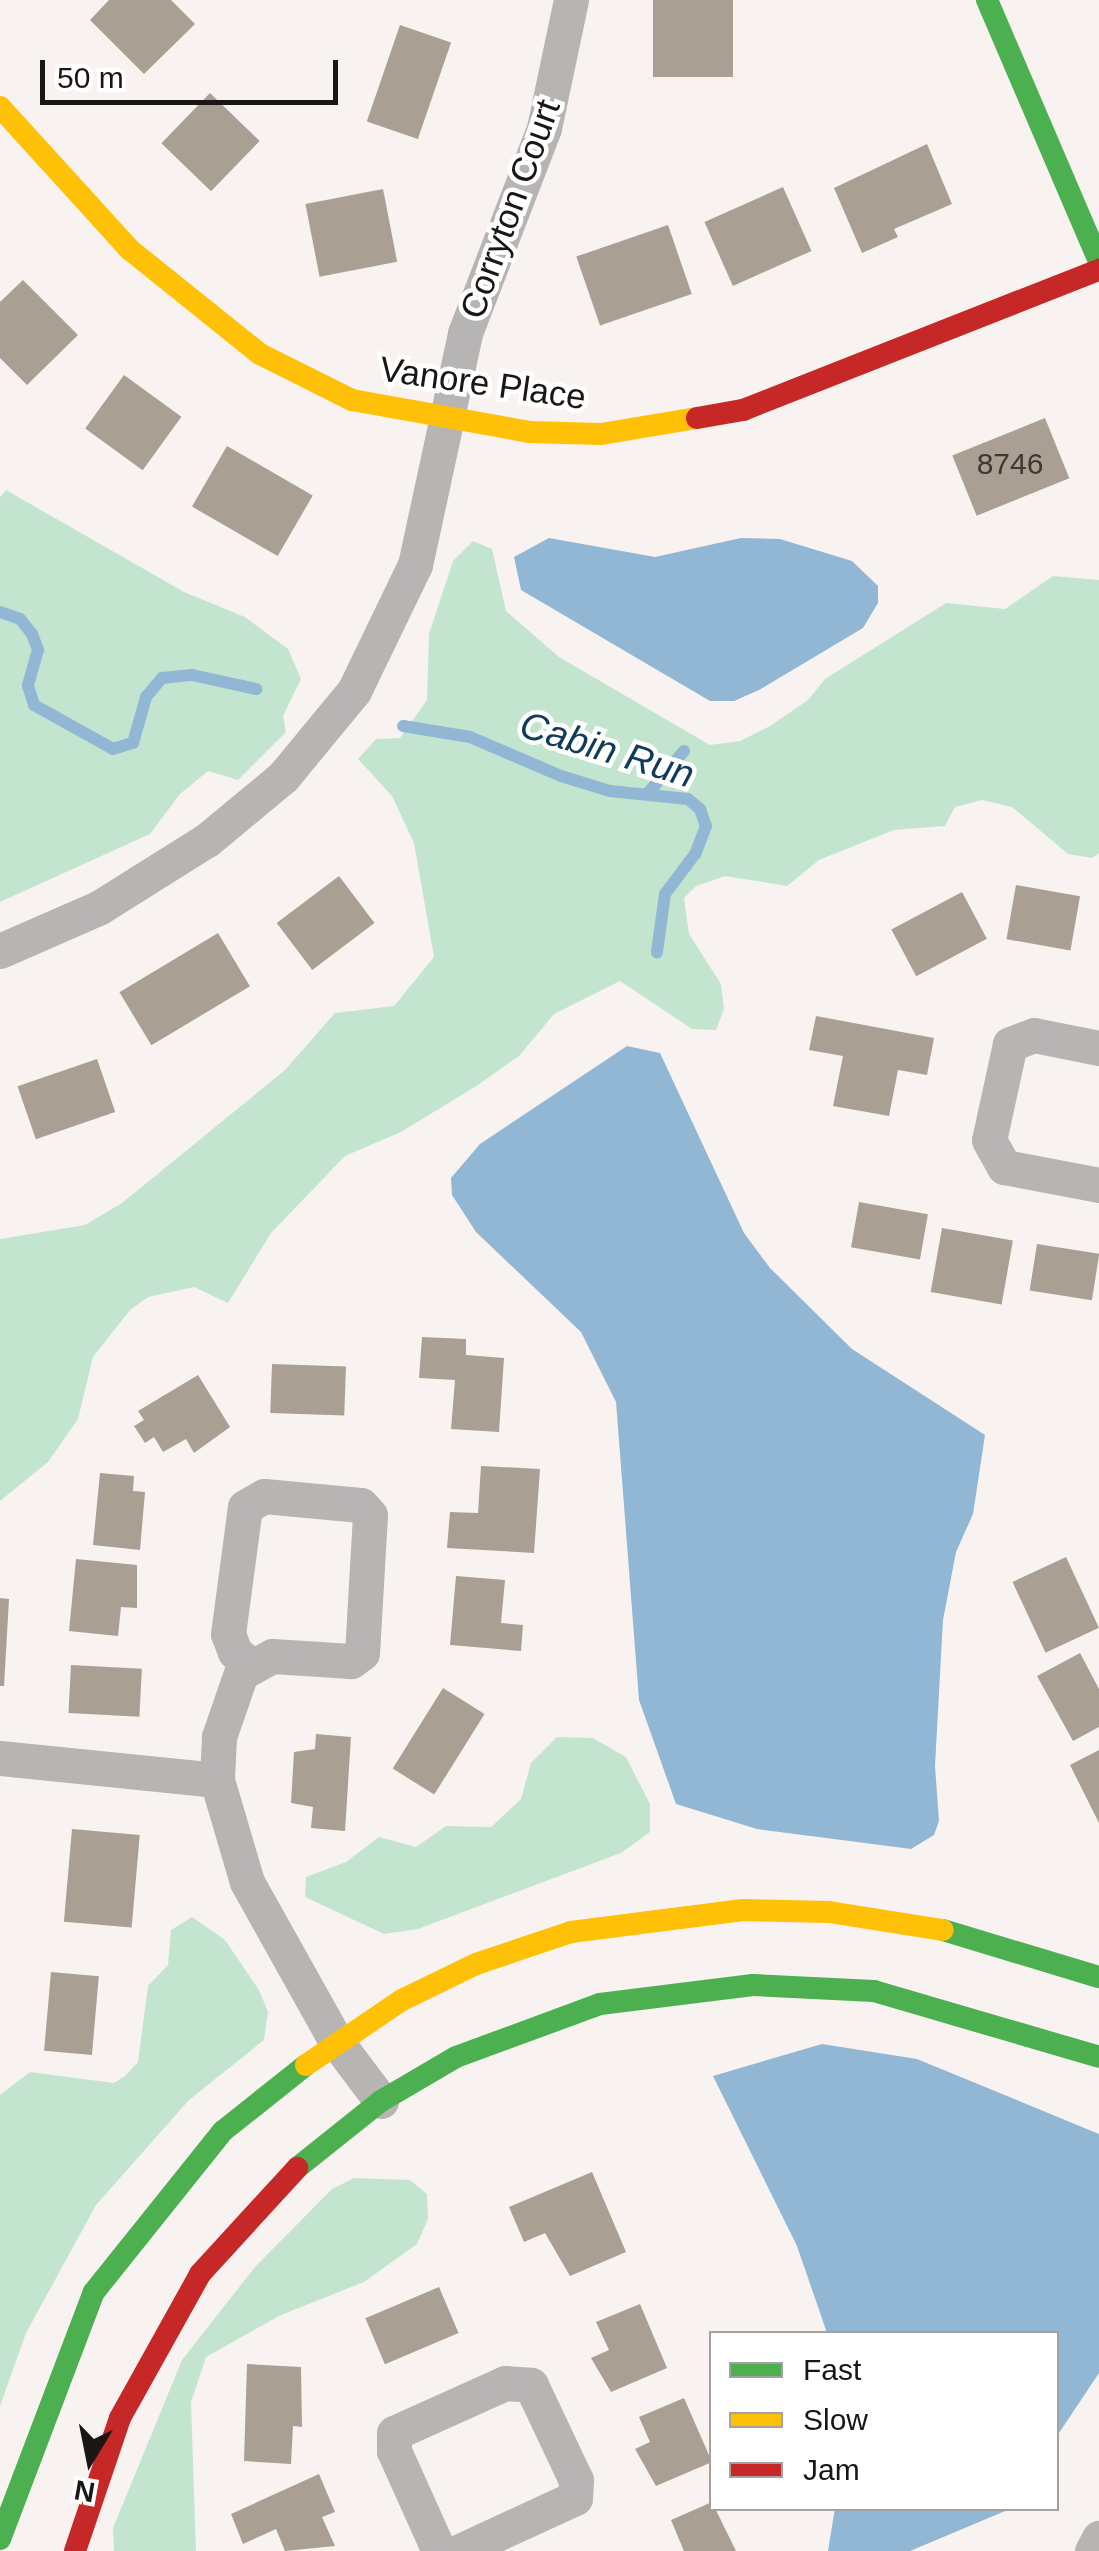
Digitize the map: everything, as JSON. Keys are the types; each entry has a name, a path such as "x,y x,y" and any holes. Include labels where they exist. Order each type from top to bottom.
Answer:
{"street":[{"name":"Corryton Court","path":"0,950 100,907 207,840 283,777 330,723 385,638 416,565 485,273 544,128 571,0"},
{"path":"987,0 1099,261"},
{"name":"Vanore Place","path":"0,107 129,249 260,354 352,400 448,418 547,432 673,427 743,410 1099,270"},
{"path":"1099,1048 1034,1035 1010,1044 988,1140 1004,1167 1099,1185"},
{"path":"250,1665 235,1652 228,1634 245,1507 264,1496 361,1505 370,1515 362,1653 351,1661 272,1656 250,1665 230,1695 219,1736 218,1780 247,1882 336,2041 381,2100"},
{"path":"0,1758 218,1780"},
{"path":"0,2539 94,2292 223,2131 336,2041 476,1964 571,1932 687,1913 884,1918 1099,1977"},
{"path":"75,2551 120,2418 200,2274 312,2152 381,2100 536,2022 600,2004 753,1985 874,1991 1099,2057"},
{"path":"439,2551 394,2451 394,2433 505,2382 531,2385 576,2480 574,2498 460,2551"},
{"path":"1092,2551 1099,2538"}],"green space":[{"path":"6,490 184,592 245,617 288,649 301,679 283,716 286,732 238,780 208,771 180,794 150,834 0,902 0,497"},
{"path":"473,541 492,549 506,611 559,657 710,745 740,741 770,726 808,700 825,679 946,603 1005,609 1053,576 1099,580 1099,853 1092,858 1068,854 1012,807 982,800 955,807 945,826 894,830 819,860 787,886 725,876 696,886 684,898 689,934 721,984 724,1009 716,1030 692,1029 620,981 554,1014 519,1056 478,1085 401,1132 345,1156 271,1233 228,1303 194,1287 148,1297 130,1310 93,1357 78,1419 48,1462 0,1501 0,1239 85,1225 122,1203 285,1070 335,1013 394,1006 434,957 414,843 392,796 358,759 376,739 400,738 427,700 429,634 453,561"},
{"path":"557,1737 593,1738 626,1757 650,1804 650,1832 621,1853 418,1929 384,1934 305,1897 306,1877 346,1862 379,1837 416,1847 446,1826 491,1827 521,1799 531,1763"},
{"path":"192,1917 225,1940 259,1990 268,2012 264,2040 189,2100 96,2205 26,2333 0,2406 0,2095 30,2072 114,2083 125,2076 138,2062 148,1986 168,1965 171,1930"},
{"path":"354,2178 410,2180 427,2194 428,2219 417,2244 364,2282 281,2315 206,2357 191,2402 196,2551 114,2551 113,2528 182,2360 255,2267 332,2189"}],"water":[{"path":"549,538 655,557 741,538 780,539 852,561 878,586 878,603 863,628 759,690 734,701 710,701 521,590 514,557"},
{"path":"627,1046 660,1053 744,1233 770,1268 852,1349 985,1435 973,1514 956,1552 943,1620 935,1766 939,1821 934,1835 911,1849 757,1829 676,1804 639,1700 616,1402 581,1332 476,1232 452,1195 451,1178 480,1144"},
{"path":"822,2044 917,2059 1099,2134 1099,2373 1059,2433 1059,2331 826,2331 797,2246 713,2076"},
{"path":"835,2511 1005,2511 910,2551 828,2551"}],"building":[{"path":"109,0 171,0 195,24 144,74 90,20"},
{"path":"653,0 733,0 733,77 653,77"},
{"path":"400,25 451,43 418,139 367,121"},
{"path":"210,93 260,141 211,191 161,143"},
{"path":"927,144 952,204 894,229 898,237 862,253 834,188"},
{"path":"783,187 811,251 733,286 704,222"},
{"path":"383,189 397,262 320,277 305,204"},
{"path":"668,225 692,294 600,326 576,257"},
{"path":"23,280 78,335 27,385 0,358 0,302"},
{"path":"124,375 181,417 143,470 85,428"},
{"path":"1045,418 1069,478 977,516 952,455"},
{"path":"227,446 313,495 278,556 192,507"},
{"path":"339,876 375,923 312,970 277,923"},
{"path":"1016,885 1080,896 1070,950 1006,939"},
{"path":"962,892 987,939 916,976 891,930"},
{"path":"218,933 250,986 151,1045 119,992"},
{"path":"816,1016 934,1038 927,1075 898,1070 889,1116 833,1106 843,1056 809,1050"},
{"path":"97,1059 115,1112 36,1139 18,1086"},
{"path":"859,1202 928,1214 920,1259 851,1247"},
{"path":"942,1228 1013,1241 1002,1305 931,1292"},
{"path":"1037,1244 1099,1254 1092,1300 1030,1290"},
{"path":"422,1337 466,1339 466,1355 504,1358 499,1432 451,1429 455,1380 419,1378"},
{"path":"272,1364 346,1367 344,1416 270,1413"},
{"path":"198,1375 230,1427 194,1453 186,1439 163,1452 154,1437 145,1443 134,1426 144,1420 138,1411"},
{"path":"481,1466 540,1469 534,1553 447,1548 450,1512 478,1513"},
{"path":"100,1473 134,1476 133,1491 145,1492 140,1550 93,1545"},
{"path":"1066,1557 1099,1628 1045,1653 1013,1582"},
{"path":"76,1559 137,1565 137,1608 121,1607 118,1636 69,1631"},
{"path":"456,1576 505,1580 501,1623 523,1625 521,1651 450,1645"},
{"path":"0,1598 9,1599 4,1686 0,1686"},
{"path":"1080,1653 1099,1689 1099,1727 1073,1741 1037,1676"},
{"path":"71,1665 142,1669 139,1717 68,1713"},
{"path":"443,1688 485,1714 434,1795 393,1769"},
{"path":"316,1734 351,1737 345,1831 311,1828 313,1807 291,1803 294,1752 315,1749"},
{"path":"1099,1750 1099,1823 1070,1765"},
{"path":"72,1829 140,1835 132,1928 64,1922"},
{"path":"51,1972 99,1976 92,2055 44,2051"},
{"path":"592,2172 626,2252 570,2276 545,2233 524,2242 509,2207"},
{"path":"439,2287 459,2333 385,2364 365,2318"},
{"path":"640,2304 667,2368 611,2392 591,2358 609,2350 596,2322"},
{"path":"247,2364 301,2367 302,2427 293,2426 291,2464 244,2461"},
{"path":"684,2398 709,2463 656,2486 635,2449 650,2442 639,2417"},
{"path":"319,2474 335,2512 322,2517 335,2546 285,2551 276,2529 243,2544 231,2514"},
{"path":"709,2503 709,2511 716,2511 736,2551 684,2551 671,2520"}],"waterway":[{"name":"Cabin Run","path":"0,612 20,619 38,650 28,686 34,705 113,749 133,743 146,697 162,678 192,675 256,689"},
{"name":"Cabin Run","path":"403,726 470,737 561,776 610,791 688,799 700,809 706,826 695,854 665,894 657,952"},
{"path":"649,792 684,751"}],"traffic: fast":[{"path":"987,0 1099,261"},
{"path":"943,1930 1099,1977"},
{"path":"297,2168 381,2101 456,2057 600,2004 753,1985 874,1991 1099,2057"},
{"path":"0,2539 94,2292 223,2131 306,2065"}],"traffic: slow":[{"path":"0,107 129,249 260,354 352,400 529,432 601,434 697,418"},
{"path":"306,2065 402,2000 476,1964 571,1932 743,1910 829,1912 943,1930"}],"traffic: jam":[{"path":"697,418 743,410 1099,270"},
{"path":"75,2551 120,2418 200,2274 297,2168"}]}
